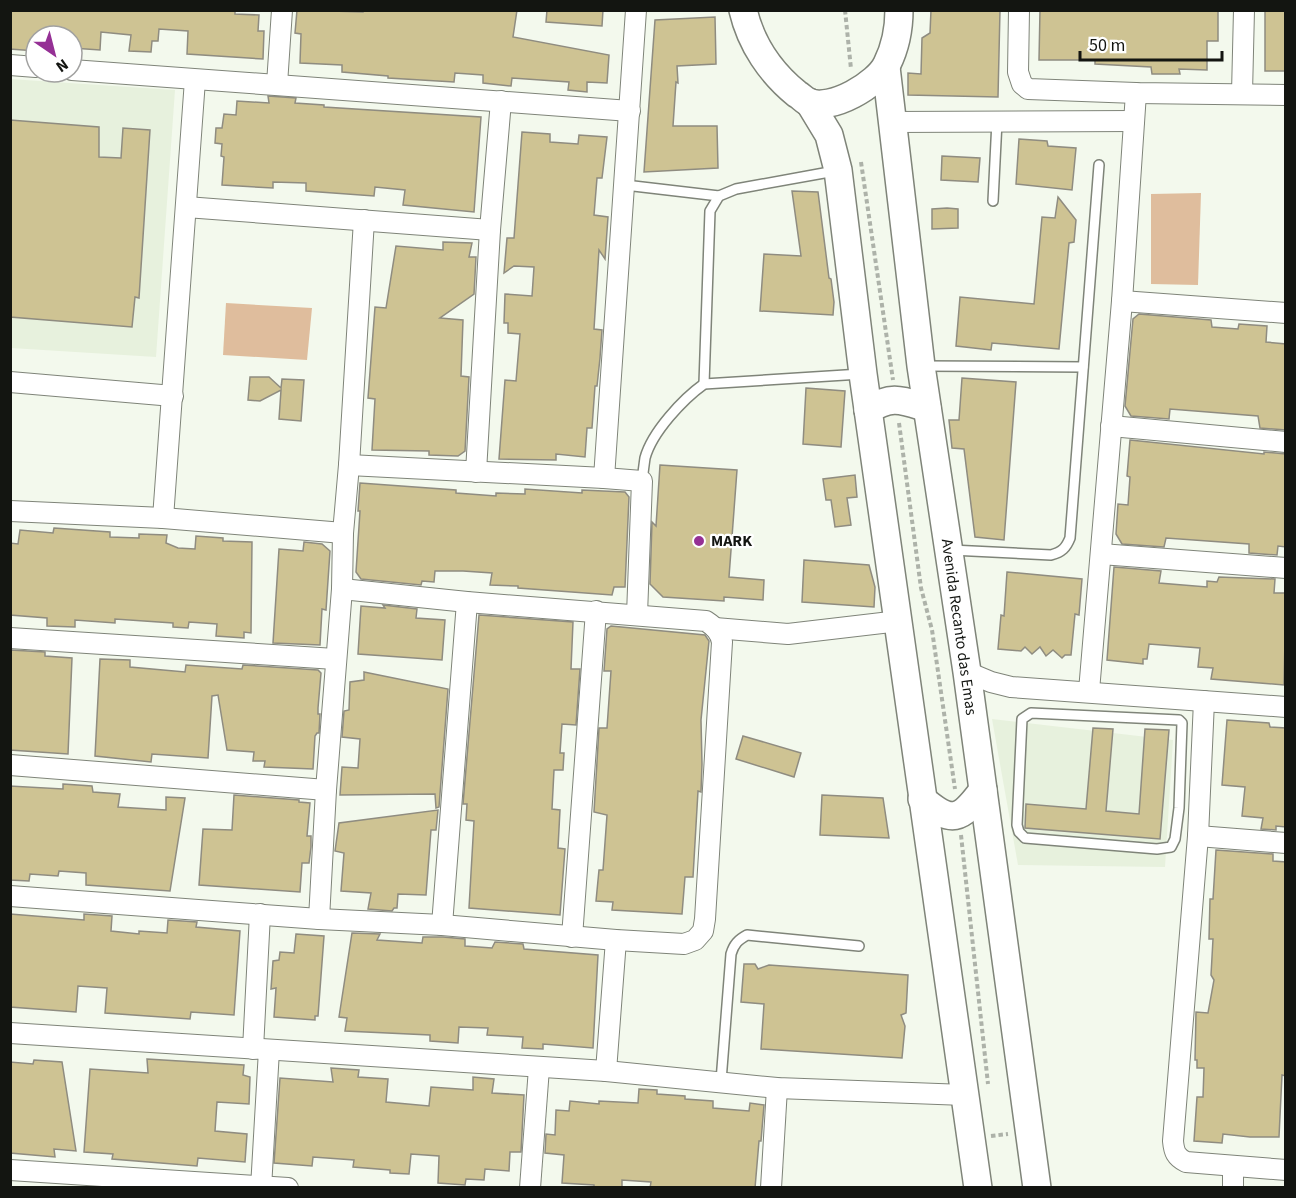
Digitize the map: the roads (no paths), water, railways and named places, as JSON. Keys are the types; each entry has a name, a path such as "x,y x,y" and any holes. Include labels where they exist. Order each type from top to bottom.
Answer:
{"main road":[{"path":"743,10 751,36 764,59 788,86 809,102 849,163 863,374 922,799 977,1092 988,1136 978,1188"},
{"path":"809,102 833,102 854,94 868,85 886,66 893,47 899,10"},
{"name":"Avenida Recanto das Emas","path":"886,66 921,366 967,672 970,709 1037,1188"},
{"path":"868,410 878,404 896,399 927,408"},
{"path":"922,799 940,814 951,816 959,814 972,805 983,790"}],"street":[{"path":"277,84 282,10"},
{"path":"604,477 636,10"},
{"path":"1019,10 1018,72 1025,87 1032,90 1286,95"},
{"path":"1242,93 1244,10"},
{"path":"84,71 630,111"},
{"path":"163,518 195,80"},
{"path":"1089,691 1122,301 1136,93"},
{"path":"476,472 490,230 501,101"},
{"path":"892,122 1134,121"},
{"path":"186,207 490,230"},
{"path":"319,919 364,220"},
{"path":"1122,301 1286,313"},
{"path":"10,382 173,396"},
{"path":"1111,426 1286,442"},
{"path":"350,465 604,477 642,481 637,615"},
{"path":"10,511 163,518 343,533"},
{"path":"1101,554 1286,568"},
{"path":"10,896 616,940 684,944 696,940 703,931 706,907 722,652 720,634 715,628 706,621 467,602 342,589"},
{"path":"442,926 467,602"},
{"path":"572,937 596,611"},
{"path":"715,628 788,634 899,621"},
{"path":"10,638 335,658"},
{"path":"967,672 990,682 1011,687 1286,707"},
{"path":"970,709 990,695 1011,687"},
{"path":"1204,701 1198,836 1173,1141 1176,1155 1186,1162 1286,1170"},
{"path":"10,765 326,790"},
{"path":"1198,836 1286,843"},
{"path":"260,914 261,1187"},
{"path":"606,1071 616,940"},
{"path":"10,1033 606,1071 777,1088 977,1092"},
{"path":"530,1188 539,1068"},
{"path":"771,1188 777,1088"},
{"path":"1233,1166 1233,1188"},
{"path":"10,1170 288,1188"}],"lane":[{"path":"993,201 998,121"},
{"path":"625,186 719,196 736,189 849,163"},
{"path":"948,549 1051,555 1064,549 1070,538 1099,165"},
{"path":"704,384 710,211 719,196"},
{"path":"921,366 1083,368"},
{"path":"642,481 646,457 656,433 690,394 704,384 863,374"},
{"path":"1031,713 1179,720 1183,725 1179,808 1175,839 1168,849 1025,838 1019,832 1017,825 1023,719 1031,713"},
{"path":"1179,808 1199,810"},
{"path":"722,1081 731,954 740,939 747,935 859,946"}],"place":[{"name":"MARK","path":"699,541"}]}
